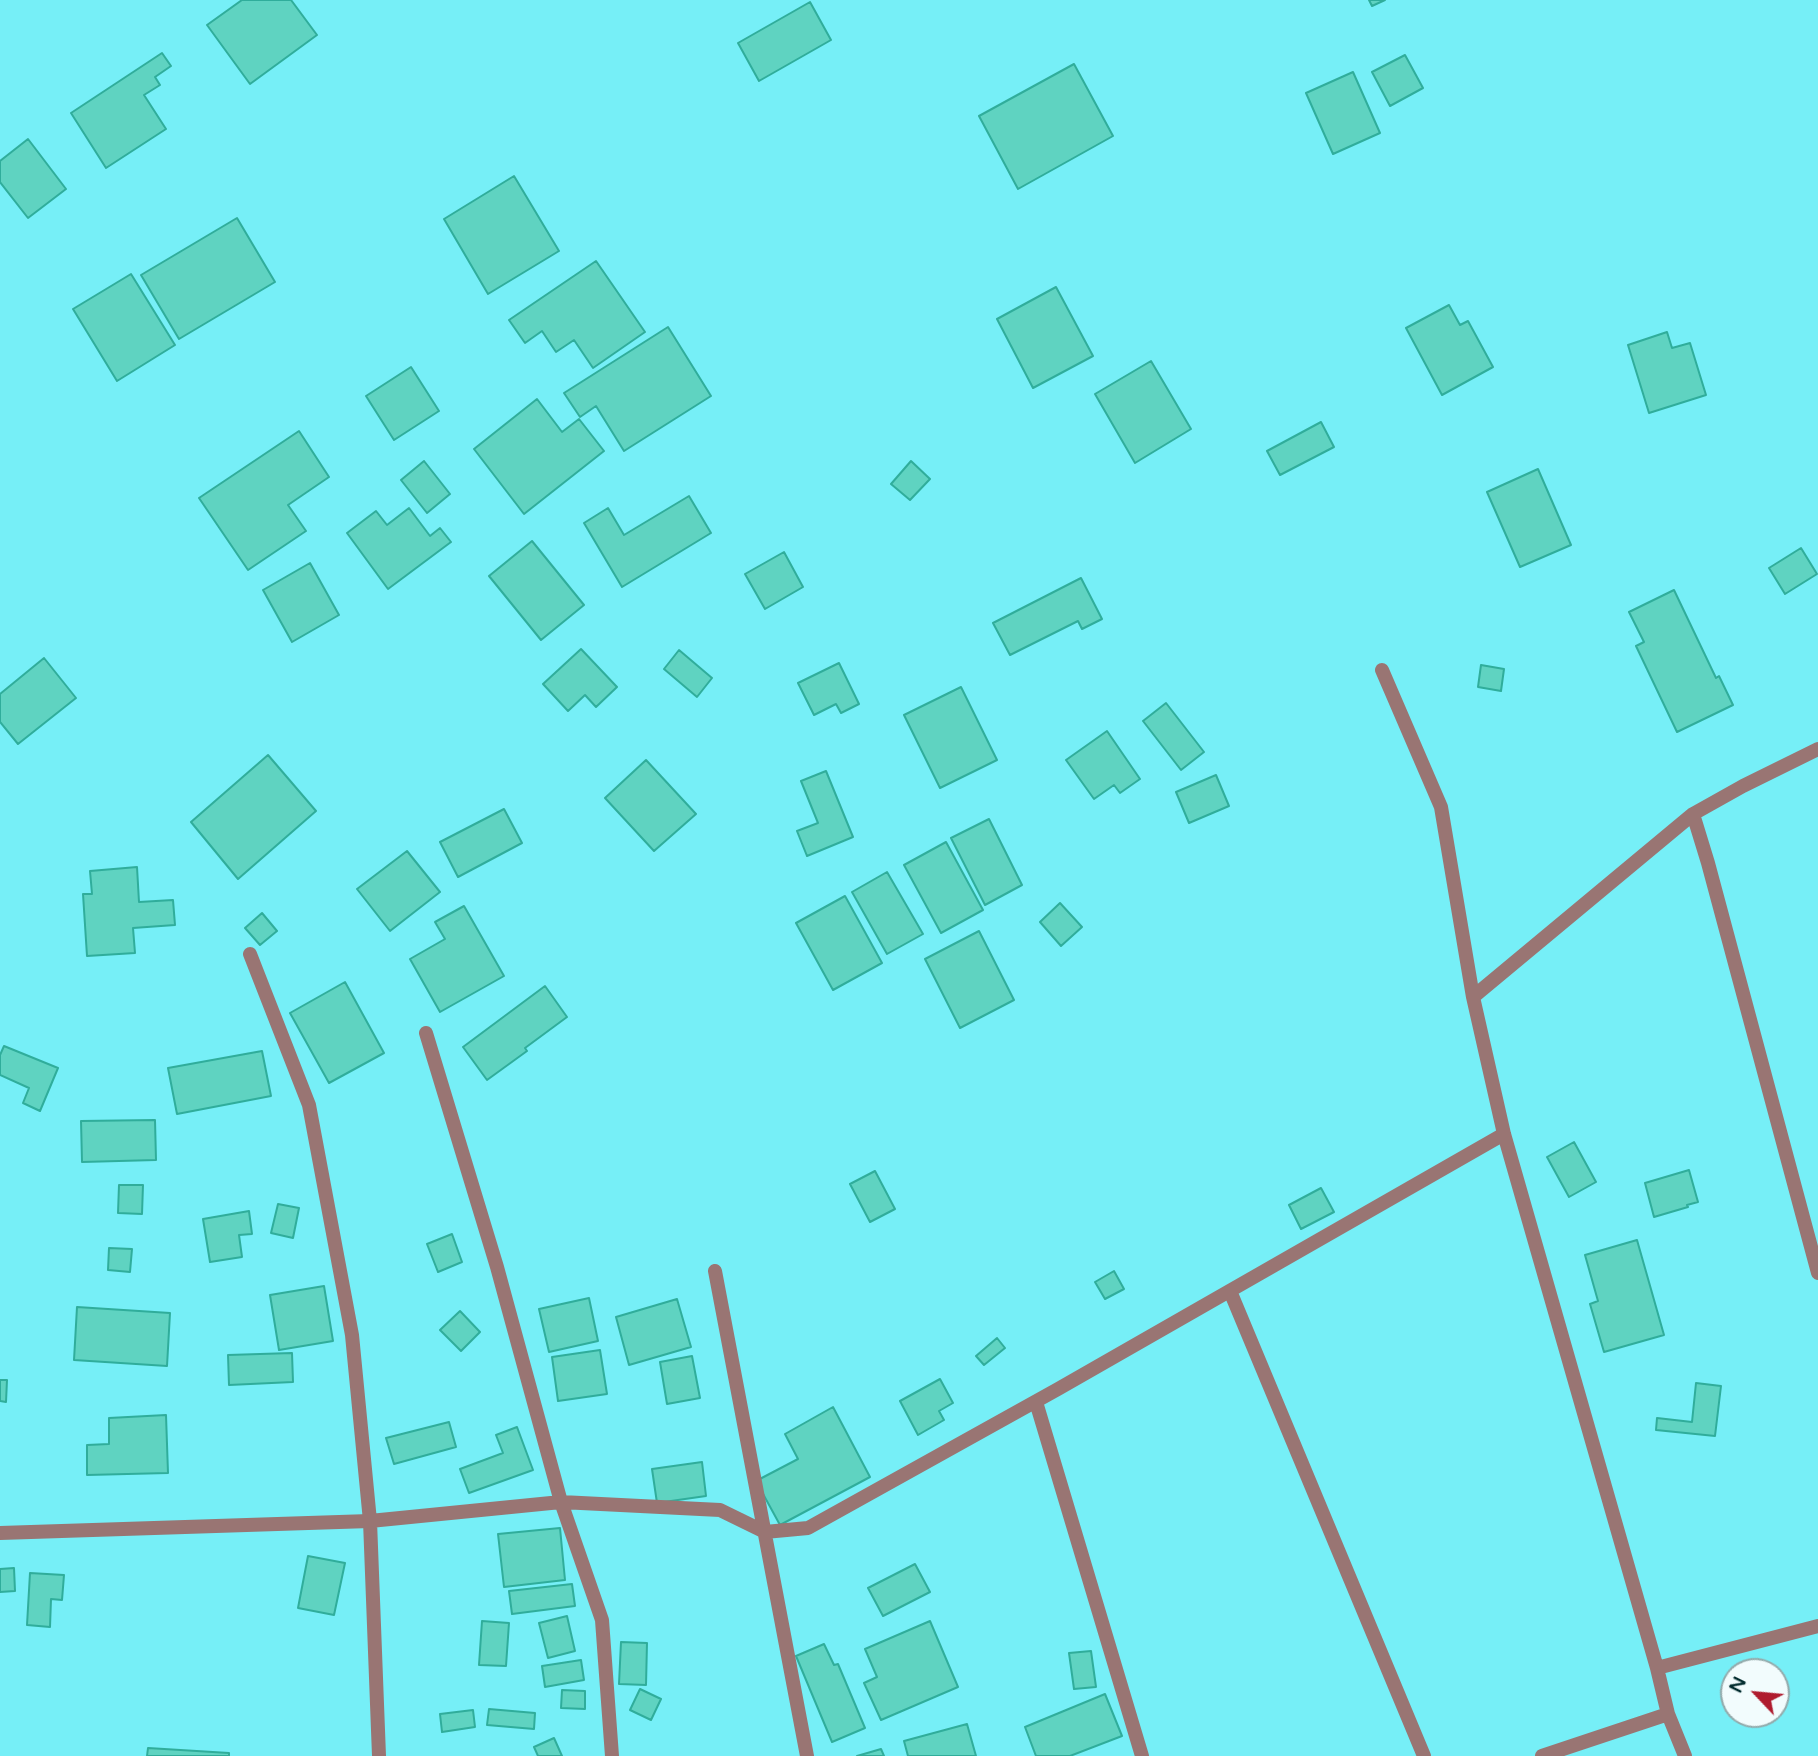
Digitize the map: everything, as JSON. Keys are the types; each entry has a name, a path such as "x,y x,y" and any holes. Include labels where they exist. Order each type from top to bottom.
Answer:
{"street":[{"path":"1382,670 1441,807 1473,997 1504,1134 1668,1714 1685,1756"},
{"path":"1473,997 1693,814 1818,748"},
{"path":"1693,814 1818,1273"},
{"path":"250,954 309,1105 352,1335 370,1521 380,1756"},
{"path":"426,1033 497,1267 561,1502 602,1620 612,1756"},
{"path":"0,1533 370,1521 561,1502 720,1510 765,1532 808,1528 1035,1402 1504,1134"},
{"path":"715,1271 807,1756"},
{"path":"1230,1291 1424,1756"},
{"path":"1035,1402 1142,1756"},
{"path":"1657,1668 1818,1626"},
{"path":"1542,1756 1668,1714"}],"building":[{"path":"242,0 291,0 317,35 250,84 207,25"},
{"path":"1369,0 1385,0 1372,6"},
{"path":"810,2 831,40 759,81 738,43"},
{"path":"162,53 171,66 155,77 160,85 144,95 166,129 106,168 71,113"},
{"path":"1405,55 1423,88 1390,106 1372,72"},
{"path":"1074,64 1113,136 1018,189 979,116"},
{"path":"1353,72 1380,133 1333,154 1306,93"},
{"path":"28,139 66,189 28,218 0,182 0,161"},
{"path":"514,176 559,251 488,294 444,219"},
{"path":"237,218 275,282 179,339 141,275"},
{"path":"596,261 645,332 593,368 574,340 556,352 542,331 525,343 509,320"},
{"path":"131,274 175,345 117,381 73,309"},
{"path":"1056,287 1093,356 1033,388 997,319"},
{"path":"1449,305 1460,325 1468,321 1493,367 1442,395 1406,328"},
{"path":"668,327 711,396 624,451 596,406 580,417 564,393"},
{"path":"1667,332 1672,348 1690,343 1706,395 1649,413 1628,345"},
{"path":"1151,361 1191,429 1135,463 1095,394"},
{"path":"411,367 439,411 394,440 366,396"},
{"path":"537,399 562,432 579,419 604,451 524,514 474,449"},
{"path":"1321,422 1334,447 1280,475 1267,451"},
{"path":"299,431 329,477 288,505 306,531 248,570 199,498"},
{"path":"424,461 450,494 427,513 401,480"},
{"path":"911,461 930,479 910,500 891,484"},
{"path":"1538,469 1571,545 1520,567 1487,492"},
{"path":"689,496 711,533 622,587 584,523 608,508 624,535"},
{"path":"409,508 430,536 440,528 451,542 388,589 347,533 376,511 387,525"},
{"path":"532,541 584,605 541,640 489,576"},
{"path":"1801,548 1817,574 1785,594 1769,568"},
{"path":"784,552 803,587 765,609 745,574"},
{"path":"310,563 339,615 292,642 263,590"},
{"path":"1081,578 1102,619 1082,629 1078,621 1010,655 993,623"},
{"path":"1674,590 1716,678 1719,676 1733,705 1677,732 1636,646 1644,642 1629,612"},
{"path":"581,649 617,687 596,707 585,695 568,711 543,684"},
{"path":"679,650 712,678 697,697 664,669"},
{"path":"44,658 76,698 18,744 0,722 0,694"},
{"path":"839,663 859,704 841,713 836,704 814,715 798,683"},
{"path":"1481,665 1504,669 1501,691 1478,687"},
{"path":"961,687 997,760 940,788 904,715"},
{"path":"1166,703 1204,752 1181,770 1143,721"},
{"path":"1107,731 1140,779 1120,793 1114,785 1094,799 1066,760"},
{"path":"268,755 316,811 238,879 191,822"},
{"path":"646,760 696,814 654,851 605,798"},
{"path":"826,771 853,837 807,856 797,831 818,823 801,781"},
{"path":"1216,775 1229,806 1189,823 1176,792"},
{"path":"504,809 522,843 458,877 440,842"},
{"path":"989,819 1022,885 985,905 951,838"},
{"path":"946,842 983,910 941,933 904,865"},
{"path":"407,851 440,892 390,931 357,889"},
{"path":"137,867 139,902 173,900 175,925 133,928 135,953 87,956 83,894 92,894 90,871"},
{"path":"887,872 923,934 887,954 852,892"},
{"path":"845,896 882,963 833,990 796,923"},
{"path":"1060,903 1082,927 1061,946 1040,922"},
{"path":"464,906 504,976 440,1012 410,959 445,939 435,922"},
{"path":"262,913 277,931 260,945 245,928"},
{"path":"979,931 1014,1000 960,1028 925,959"},
{"path":"345,982 384,1053 329,1083 290,1013"},
{"path":"545,986 567,1017 487,1080 463,1047"},
{"path":"4,1046 58,1068 40,1111 23,1103 29,1088 0,1075 0,1055"},
{"path":"262,1051 271,1096 177,1114 168,1068"},
{"path":"155,1120 156,1160 82,1162 81,1121"},
{"path":"1574,1142 1596,1182 1569,1197 1547,1157"},
{"path":"1689,1170 1698,1202 1654,1217 1645,1183"},
{"path":"875,1171 895,1209 870,1222 850,1184"},
{"path":"119,1185 143,1185 142,1214 118,1213"},
{"path":"1321,1188 1334,1212 1301,1229 1289,1205"},
{"path":"278,1204 299,1208 293,1238 271,1233"},
{"path":"249,1211 252,1234 239,1235 242,1257 210,1262 203,1219"},
{"path":"452,1234 462,1262 438,1272 427,1244"},
{"path":"1637,1240 1664,1335 1604,1352 1590,1304 1598,1301 1585,1255"},
{"path":"109,1248 132,1249 130,1272 108,1270"},
{"path":"1114,1271 1124,1289 1105,1299 1095,1282"},
{"path":"324,1286 333,1341 279,1350 270,1295"},
{"path":"589,1298 598,1341 549,1352 539,1309"},
{"path":"677,1299 691,1347 629,1365 616,1317"},
{"path":"77,1307 170,1313 167,1366 74,1360"},
{"path":"460,1311 480,1332 461,1351 440,1330"},
{"path":"997,1338 1005,1348 984,1365 976,1356"},
{"path":"600,1350 607,1394 558,1401 552,1357"},
{"path":"292,1353 293,1382 229,1385 228,1355"},
{"path":"692,1356 700,1398 667,1404 660,1362"},
{"path":"940,1379 953,1403 939,1411 944,1420 918,1435 900,1401"},
{"path":"0,1380 7,1380 6,1402 0,1401"},
{"path":"1696,1383 1721,1386 1715,1436 1656,1430 1657,1418 1692,1422"},
{"path":"833,1407 870,1477 780,1525 756,1481 798,1459 785,1434"},
{"path":"166,1415 168,1473 87,1475 87,1445 109,1444 109,1418"},
{"path":"449,1422 456,1447 394,1464 386,1438"},
{"path":"517,1427 533,1470 469,1493 460,1469 503,1453 496,1435"},
{"path":"702,1462 706,1496 657,1503 652,1469"},
{"path":"560,1528 565,1580 504,1587 498,1534"},
{"path":"308,1556 345,1563 334,1615 298,1608"},
{"path":"915,1564 930,1592 883,1616 868,1588"},
{"path":"14,1568 15,1591 0,1592 0,1569"},
{"path":"30,1573 64,1575 62,1600 51,1599 50,1627 27,1625"},
{"path":"572,1584 575,1606 512,1614 509,1591"},
{"path":"567,1616 575,1651 548,1658 539,1623"},
{"path":"482,1621 509,1623 506,1666 479,1665"},
{"path":"930,1621 958,1687 881,1720 864,1683 877,1677 865,1649"},
{"path":"621,1642 647,1643 646,1685 619,1684"},
{"path":"824,1644 834,1665 838,1664 865,1728 832,1742 796,1656"},
{"path":"1091,1651 1096,1687 1074,1689 1069,1653"},
{"path":"581,1660 584,1680 545,1687 542,1666"},
{"path":"640,1689 661,1699 651,1720 630,1710"},
{"path":"562,1690 585,1691 585,1709 561,1708"},
{"path":"1105,1694 1122,1736 1070,1756 1036,1756 1025,1727"},
{"path":"489,1709 535,1713 534,1729 487,1725"},
{"path":"473,1710 475,1727 442,1732 440,1714"},
{"path":"967,1724 976,1756 908,1756 904,1741"},
{"path":"554,1738 562,1756 538,1756 534,1747"},
{"path":"148,1748 229,1753 229,1756 147,1756"},
{"path":"881,1749 884,1756 857,1756"}]}
